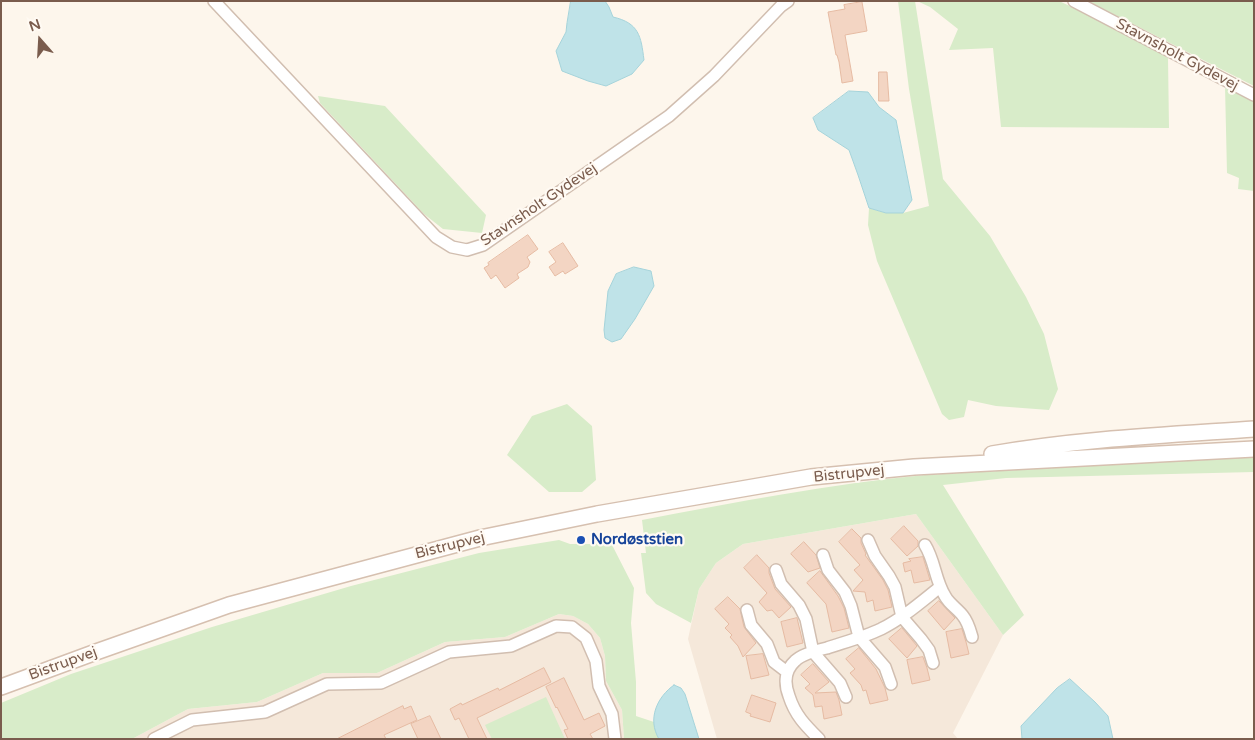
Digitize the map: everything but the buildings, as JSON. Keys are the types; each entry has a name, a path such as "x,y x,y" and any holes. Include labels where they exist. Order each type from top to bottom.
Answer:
{"main road":[{"name":"Bistrupvej","path":"914,467 1024,449 1136,437 1254,428"},
{"name":"Bistrupvej","path":"1,687 229,605 480,538 596,514 811,477 914,467 1254,449"}],"street":[{"name":"Stavnsholt Gydevej","path":"214,1 436,237 452,247 467,250 483,245 669,116 714,76 788,1"},
{"name":"Stavnsholt Gydevej","path":"1074,1 1254,95"},
{"path":"868,540 875,556 895,587 902,617 929,650 933,663"},
{"path":"926,545 940,587 946,598 963,615 972,637"},
{"path":"823,555 828,570 846,592 852,606 859,638 885,667 891,684"},
{"path":"776,570 781,584 798,605 806,619 813,652 840,683 846,697"},
{"path":"819,739 804,725 793,708 786,688 787,672 796,660 813,652 881,629 902,617 940,587"},
{"path":"746,610 751,625 767,644 774,662 787,672"},
{"path":"154,739 192,720 265,712 327,684 381,683 449,652 511,646 556,626 572,627 586,638 596,662 599,686 612,714 615,739"}],"shaded area":[{"path":"916,514 1003,635 953,733 958,739 717,739 688,639 699,589 716,563 743,544"},
{"path":"559,614 573,616 588,624 600,638 605,656 606,681 622,710 624,739 132,739 188,709 257,702 323,673 377,673 445,642 505,637"}],"green space":[{"path":"898,1 915,1 943,179 990,236 1026,297 1044,334 1058,389 1049,410 996,406 968,400 964,417 949,420 942,414 877,261 868,225 869,208 886,213 903,213 929,206 909,89"},
{"path":"917,1 1059,1 1130,34 1168,58 1169,128 1001,127 993,48 949,50 958,29 930,7"},
{"path":"1088,1 1254,1 1254,86"},
{"path":"1225,86 1254,101 1254,191 1238,189 1239,178 1227,173"},
{"path":"318,96 385,106 486,215 482,233 443,229 424,214 320,103"},
{"path":"567,404 592,426 596,480 582,492 549,492 507,455 532,416"},
{"path":"1254,457 1254,472 1006,478 943,485 1024,615 1003,635 916,514 743,544 716,563 699,589 691,623 656,604 646,593 641,553 646,553 642,520 818,488 925,475"},
{"path":"559,540 570,544 591,544 610,541 634,588 631,623 636,682 636,716 654,722 659,739 624,739 622,710 606,681 605,656 600,638 588,624 573,616 559,614 505,637 445,642 377,673 323,673 257,702 188,709 132,739 1,739 1,703 71,674 212,627 351,586 479,553"},
{"path":"546,697 565,739 492,739 485,725"}],"water":[{"path":"571,1 605,1 613,17 633,27 640,37 644,60 632,74 606,86 562,71 556,51 566,32"},
{"path":"849,91 868,92 879,107 896,120 912,200 903,213 886,213 869,208 849,150 818,130 813,118"},
{"path":"634,267 651,271 654,286 621,339 612,342 605,338 604,330 608,291 616,274"},
{"path":"1070,679 1108,716 1113,739 1022,739 1021,726 1057,688"},
{"path":"674,685 681,688 685,694 699,739 659,739 654,724 654,716 659,702"}],"place":[{"name":"Nordøststien","path":"581,540"}]}
